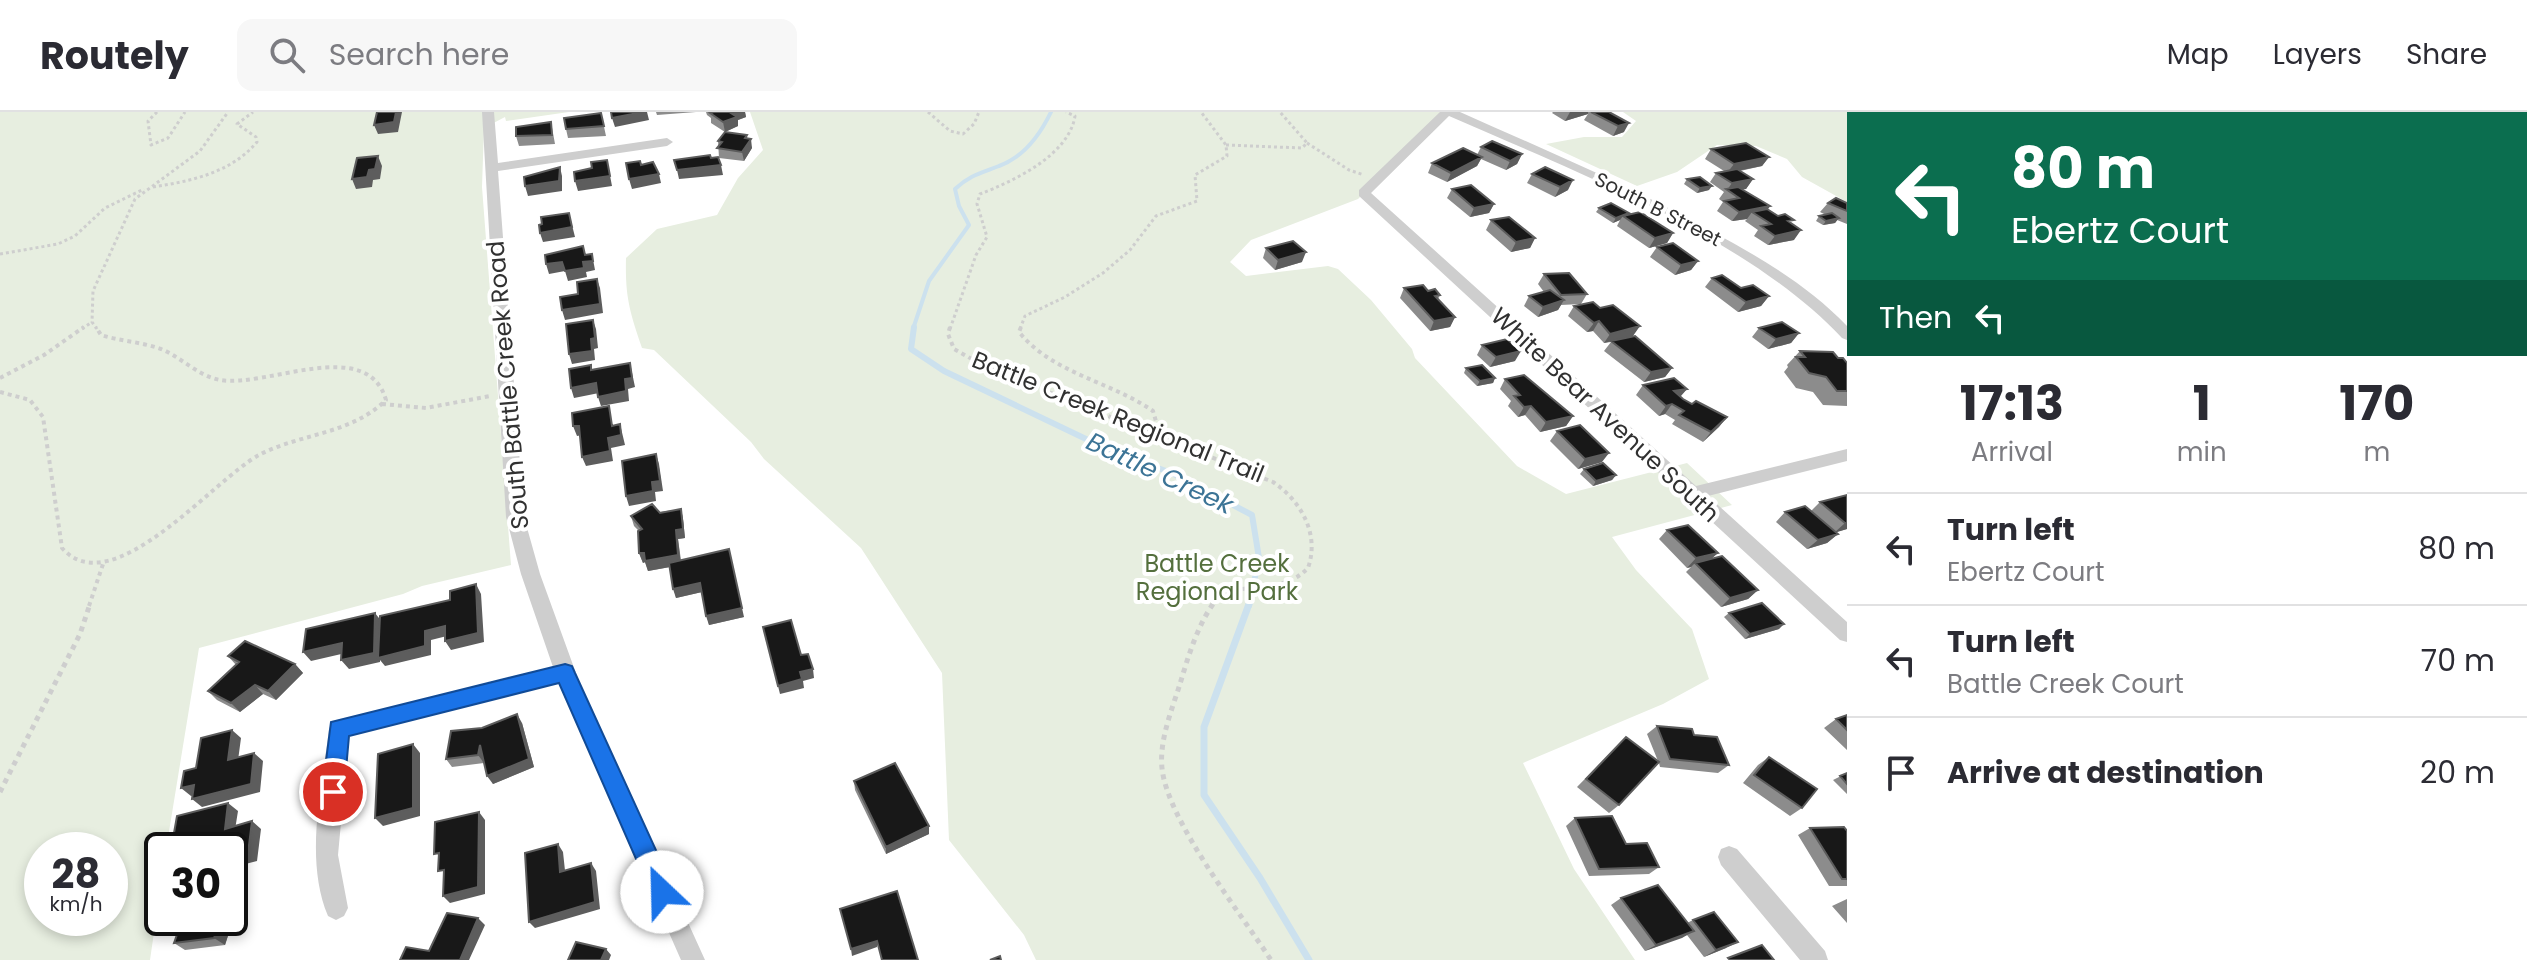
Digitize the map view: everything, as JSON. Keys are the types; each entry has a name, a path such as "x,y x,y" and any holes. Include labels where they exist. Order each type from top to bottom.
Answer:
{"street":[{"name":"South Battle Creek Road","path":"488,112 515,517 529,577 565,673 693,960"},
{"path":"1378,180 1448,112"},
{"name":"South B Street","path":"1448,112 1665,209 1800,289 1824,309 1847,335"},
{"path":"492,168 667,142"},
{"name":"White Bear Avenue South","path":"1378,180 1364,193 1847,634"},
{"path":"1691,494 1847,455"},
{"path":"336,908 327,855 339,729 565,673"},
{"path":"1729,857 1816,960"}],"path":[{"path":"157,112 148,121 151,145 167,140 177,129 185,112"},
{"path":"0,392 30,400 43,417 62,548 72,560 89,565 103,564 128,554 260,454 358,422 376,412 386,400 380,383 360,368 319,368 248,380 221,380 203,374 185,359 157,347 101,335 92,322 93,291 135,199 200,151 228,112"},
{"path":"0,254 58,244 75,236 105,208 149,187 187,182 241,158 257,142 256,137 237,124 253,112"},
{"path":"928,112 949,133 965,134 974,128 979,112"},
{"name":"Battle Creek Regional Trail","path":"1066,112 1075,116 1076,122 1067,141 1000,188 980,194 977,204 987,237 976,255 948,334 954,349 986,367 1273,482 1291,493 1300,505 1311,534 1310,560 1301,577 1272,588 1230,591 1216,600 1181,676 1161,766 1168,799 1271,960"},
{"path":"1160,435 1153,411 1125,393 1088,380 1030,349 1019,332 1025,316 1074,293 1128,253 1148,222 1160,213 1182,209 1197,201 1195,175 1227,156 1226,145 1201,112"},
{"path":"1280,112 1307,143 1349,170 1378,180"},
{"path":"1226,145 1281,149 1302,148 1307,143"},
{"path":"0,378 44,355 92,322"},
{"path":"382,404 417,410 448,407 507,393"},
{"path":"0,792 80,634 103,564"}],"green space":[{"path":"0,112 569,112 506,121 505,117 484,128 482,187 511,565 422,586 403,594 199,648 169,832 144,832 144,936 153,936 150,960 0,960"},
{"name":"Battle Creek Regional Park","path":"750,112 1447,112 1358,199 1251,240 1230,262 1246,276 1328,266 1338,269 1371,300 1412,349 1415,358 1517,466 1566,494 1687,463 1732,505 1612,537 1636,570 1692,629 1709,679 1663,704 1523,763 1574,869 1635,960 1036,960 1024,935 949,840 942,673 861,548 764,459 751,442 654,350 642,348 629,304 626,258 657,229 717,215 738,178 763,150"},
{"path":"1623,112 1847,112 1847,202 1802,177 1787,159 1756,146 1717,145 1677,172 1637,186 1546,144 1584,137 1622,137 1636,121"}],"building":[{"path":"377,112 396,112 394,122 374,125"},
{"path":"611,112 643,112 612,118"},
{"path":"733,112 737,117 723,122 710,113"},
{"path":"1591,112 1609,112 1629,123 1618,126"},
{"path":"601,113 604,126 566,129 564,118"},
{"path":"551,122 552,135 516,136 516,127"},
{"path":"725,132 747,135 745,138 751,139 742,152 717,148"},
{"path":"1492,141 1522,154 1510,161 1481,147"},
{"path":"1746,143 1769,157 1734,164 1711,149"},
{"path":"1463,148 1482,157 1451,173 1432,163"},
{"path":"710,155 711,158 718,157 721,165 677,170 674,160"},
{"path":"378,156 375,169 369,170 367,177 352,179 357,158"},
{"path":"607,160 610,176 575,181 574,172 592,168 591,162"},
{"path":"640,161 641,165 653,162 659,174 629,179 626,163"},
{"path":"560,167 559,181 525,186 524,177"},
{"path":"1545,167 1573,180 1560,187 1532,174"},
{"path":"1737,169 1753,179 1732,183 1716,173"},
{"path":"1700,177 1712,186 1700,188 1687,179"},
{"path":"1471,185 1494,204 1474,208 1452,189"},
{"path":"1738,187 1770,206 1739,212 1724,201 1739,198 1726,189"},
{"path":"1836,198 1847,203 1847,211 1828,203"},
{"path":"1611,203 1629,213 1616,218 1599,208"},
{"path":"1767,209 1778,216 1785,214 1794,220 1788,221 1801,230 1775,236 1761,226 1771,224 1752,212"},
{"path":"1640,212 1673,233 1655,238 1623,216"},
{"path":"569,213 572,227 540,233 541,217"},
{"path":"1832,213 1839,218 1826,221 1819,216"},
{"path":"1509,217 1535,238 1516,242 1491,220"},
{"path":"1293,241 1306,252 1278,260 1266,248"},
{"path":"1673,243 1698,261 1681,265 1657,247"},
{"path":"583,246 585,255 592,254 593,261 583,262 584,268 565,271 562,262 546,264 545,255"},
{"path":"1569,273 1587,294 1561,295 1544,274"},
{"path":"1722,275 1741,288 1753,285 1769,296 1746,302 1712,278"},
{"path":"597,279 600,304 562,310 560,297 578,294 577,282"},
{"path":"1423,285 1428,291 1435,289 1440,295 1435,296 1455,317 1434,321 1404,288"},
{"path":"1550,290 1564,300 1543,307 1529,296"},
{"path":"1593,302 1600,308 1613,305 1640,326 1610,334 1599,321 1594,323 1574,306"},
{"path":"593,320 595,338 591,339 592,351 569,354 566,324"},
{"path":"1782,322 1799,333 1776,339 1759,328"},
{"path":"1635,336 1672,368 1651,372 1611,341"},
{"path":"1507,339 1521,351 1496,357 1482,345"},
{"path":"1800,351 1833,352 1838,358 1843,358 1847,363 1847,391 1837,391 1826,377 1809,373 1796,357 1805,357"},
{"path":"630,363 632,378 625,379 626,391 598,397 596,383 571,388 569,369 591,365 591,370"},
{"path":"1482,365 1495,378 1480,381 1466,368"},
{"path":"1524,375 1573,416 1546,422 1531,406 1524,407 1514,396 1520,395 1505,379"},
{"path":"1674,378 1687,389 1674,391 1683,399 1692,404 1696,401 1727,417 1711,432 1679,415 1684,411 1672,404 1666,406 1643,385"},
{"path":"609,406 612,426 620,424 621,435 608,438 610,451 582,457 579,426 573,426 572,413"},
{"path":"1580,425 1609,453 1585,459 1557,431"},
{"path":"656,454 660,481 652,482 653,491 626,496 622,461"},
{"path":"1603,463 1616,475 1596,481 1584,469"},
{"path":"1847,495 1847,523 1845,523 1820,502"},
{"path":"652,504 660,513 681,509 683,529 676,530 678,555 645,561 644,553 639,553 638,531 642,529 631,516"},
{"path":"1805,506 1838,534 1818,540 1785,512"},
{"path":"1688,525 1718,553 1696,558 1667,530"},
{"path":"729,549 742,608 706,616 700,583 673,589 669,563"},
{"path":"1722,556 1758,590 1730,598 1695,563"},
{"path":"476,584 478,633 445,641 445,626 425,631 425,646 378,658 380,616 450,600 450,591"},
{"path":"1762,603 1784,624 1750,634 1729,613"},
{"path":"375,613 374,653 341,660 342,643 303,652 306,629"},
{"path":"791,620 801,655 808,654 813,669 800,672 802,679 778,686 763,627"},
{"path":"245,641 295,664 268,691 255,685 231,703 208,691 239,662 228,656"},
{"path":"517,714 529,759 487,776 480,745 478,755 446,759 451,731 482,728"},
{"path":"1847,715 1847,730 1836,719"},
{"path":"1657,726 1692,729 1694,735 1717,737 1729,765 1670,759"},
{"path":"232,730 228,760 254,753 251,784 192,799 194,785 181,788 184,771 196,768 201,738"},
{"path":"1626,737 1659,762 1619,805 1586,779"},
{"path":"413,744 413,808 375,818 378,754"},
{"path":"1769,757 1817,789 1802,808 1754,775"},
{"path":"895,763 929,826 886,847 854,781"},
{"path":"228,803 225,829 252,821 248,853 248,832 174,832 177,816"},
{"path":"479,812 478,887 443,896 444,870 438,871 439,853 434,854 435,822"},
{"path":"1612,816 1626,844 1647,843 1659,867 1599,869 1575,818"},
{"path":"1844,827 1847,831 1847,879 1842,879 1810,828"},
{"path":"558,844 560,872 591,863 595,902 529,922 525,853"},
{"path":"1658,885 1694,931 1656,945 1621,898"},
{"path":"897,891 918,960 882,960 877,941 851,949 840,909"},
{"path":"1714,912 1738,942 1716,950 1693,920"},
{"path":"447,913 478,918 460,960 400,960 406,947 429,951"},
{"path":"177,936 215,936 214,938 174,943"},
{"path":"576,942 606,949 601,960 568,960"},
{"path":"1762,945 1774,960 1728,958"}],"waterway":[{"name":"Battle Creek","path":"913,329 929,281 969,225 959,206 955,189 971,177 1008,162 1024,151 1051,112"},
{"name":"Battle Creek","path":"914,327 911,349 944,371 1109,450 1174,474 1252,515 1259,558 1249,606"},
{"name":"Battle Creek","path":"1249,604 1204,727 1204,795 1260,878 1309,960"}],"route":[{"path":"333,792 339,729 565,673 662,892"}]}
